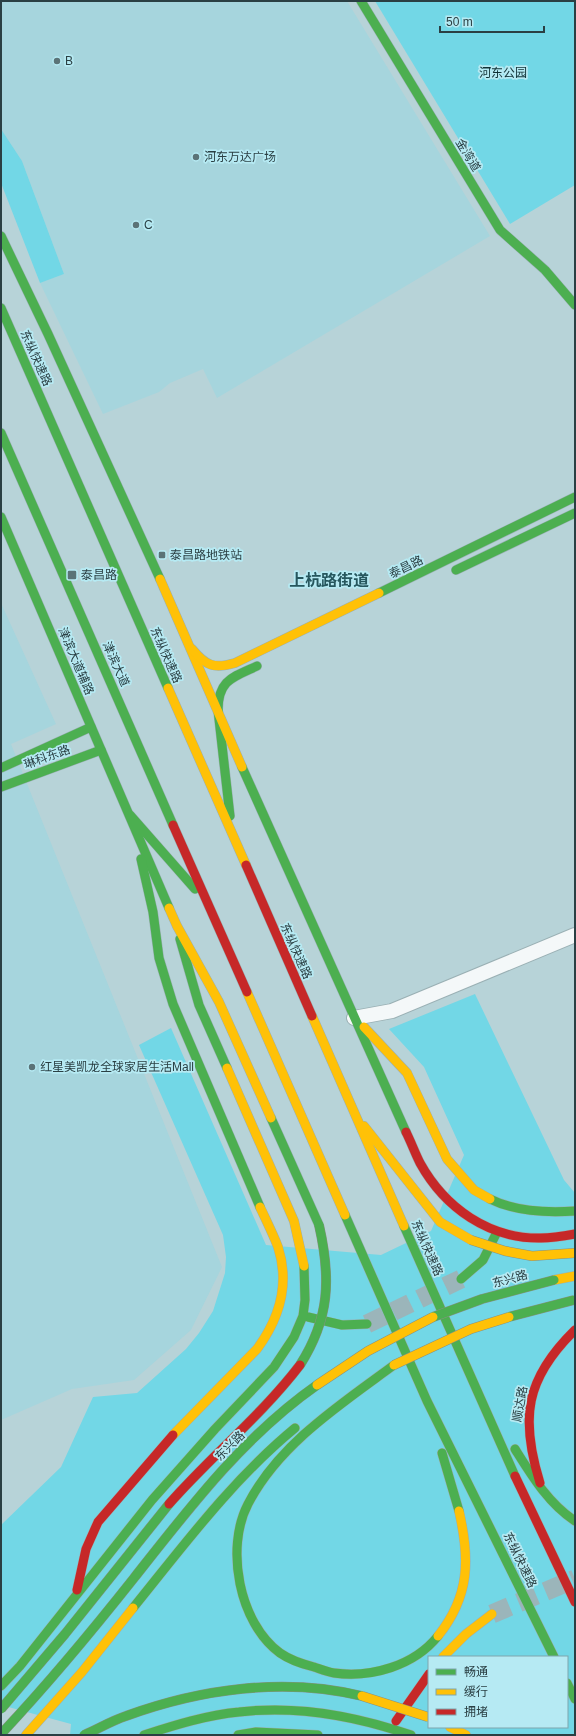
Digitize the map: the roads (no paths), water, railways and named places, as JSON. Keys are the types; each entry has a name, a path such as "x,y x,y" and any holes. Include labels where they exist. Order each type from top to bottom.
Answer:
{"main road":[{"name":"金湾道","path":"361,1 500,230 545,270 575,305"},
{"path":"1,236 152,558 187,642 420,1163 436,1188 454,1207 469,1218 497,1232 536,1238 575,1234"},
{"name":"东纵快速路","path":"1,308 475,1388 523,1494 575,1602"},
{"name":"津滨大道","path":"1,433 210,905"},
{"name":"泰昌路","path":"187,642 200,659 210,665 221,666 231,664 276,644 575,497"},
{"path":"446,575 575,513"},
{"name":"津滨大道辅路","path":"1,517 130,815"},
{"path":"233,839 218,710 219,694 225,684 232,678 267,661"},
{"name":"琳科东路","path":"1,768 91,727"},
{"name":"琳科东路","path":"1,787 101,750"},
{"path":"130,815 210,905"},
{"path":"1,1709 36,1671 149,1528 210,1459 286,1384 310,1350 319,1329 326,1305 328,1281 325,1253 318,1225 219,1002 200,964 177,926 130,815"},
{"path":"76,1594 86,1549 98,1522 164,1445 257,1349 269,1333 277,1316 283,1282 278,1248 173,1004 159,958 147,885 130,815"},
{"name":"东纵快速路","path":"210,905 427,1401 554,1656"},
{"path":"1,1686 20,1666 152,1500 215,1429 274,1367 294,1337 303,1316 305,1300 304,1260 294,1221 199,1005 177,926"},
{"path":"354,1018 407,1073 447,1159 474,1190 502,1206 545,1213 575,1211"},
{"path":"356,1116 440,1222 471,1240 504,1251 532,1256 575,1253"},
{"path":"461,1279 483,1260 497,1232"},
{"path":"554,1280 575,1276"},
{"path":"554,1280 575,1280"},
{"name":"东兴路","path":"1,1734 57,1673 203,1492 236,1455 294,1403 319,1383 344,1366 432,1318 460,1306 502,1293 554,1280"},
{"path":"311,1416 394,1366 471,1330 516,1315 574,1300"},
{"path":"303,1316 342,1326 367,1324"},
{"name":"顺达路","path":"543,1493 528,1435 528,1415 537,1380 544,1363 557,1346 575,1330"},
{"path":"394,1366 352,1396 292,1447 260,1485 248,1505 238,1537 237,1568 239,1583 245,1603 253,1621 265,1638 280,1653 317,1670 336,1674 355,1675 379,1672 395,1667 426,1649 439,1636 450,1620 464,1588 466,1567 465,1544 427,1401"},
{"path":"475,1388 543,1493 558,1509 575,1521"},
{"path":"26,1735 116,1629 229,1491 272,1446 301,1423"},
{"path":"443,1656 466,1632 492,1614"},
{"path":"392,1728 428,1675"},
{"path":"568,1685 575,1699"},
{"path":"84,1735 126,1716 193,1695 257,1687 278,1686 310,1688 348,1694 428,1717"},
{"path":"144,1735 218,1715 265,1710 320,1712 392,1728 411,1735"},
{"path":"452,1728 466,1735"},
{"path":"238,1735 256,1732 318,1735"}],"street":[{"path":"354,1018 392,1011 575,935"}],"tunnel":[{"path":"367,1324 461,1279"},
{"path":"492,1614 575,1579"}],"place":[{"name":"B","path":"57,61"},
{"name":"河东万达广场","path":"196,157"},
{"name":"C","path":"136,225"},
{"name":"泰昌路地铁站","path":"162,555"},
{"name":"泰昌路","path":"72,575"},
{"name":"红星美凯龙全球家居生活Mall","path":"32,1067"}],"district":[{"name":"上杭路街道","path":"329,580"}],"park label":[{"name":"河东公园","path":"503,73"}]}
